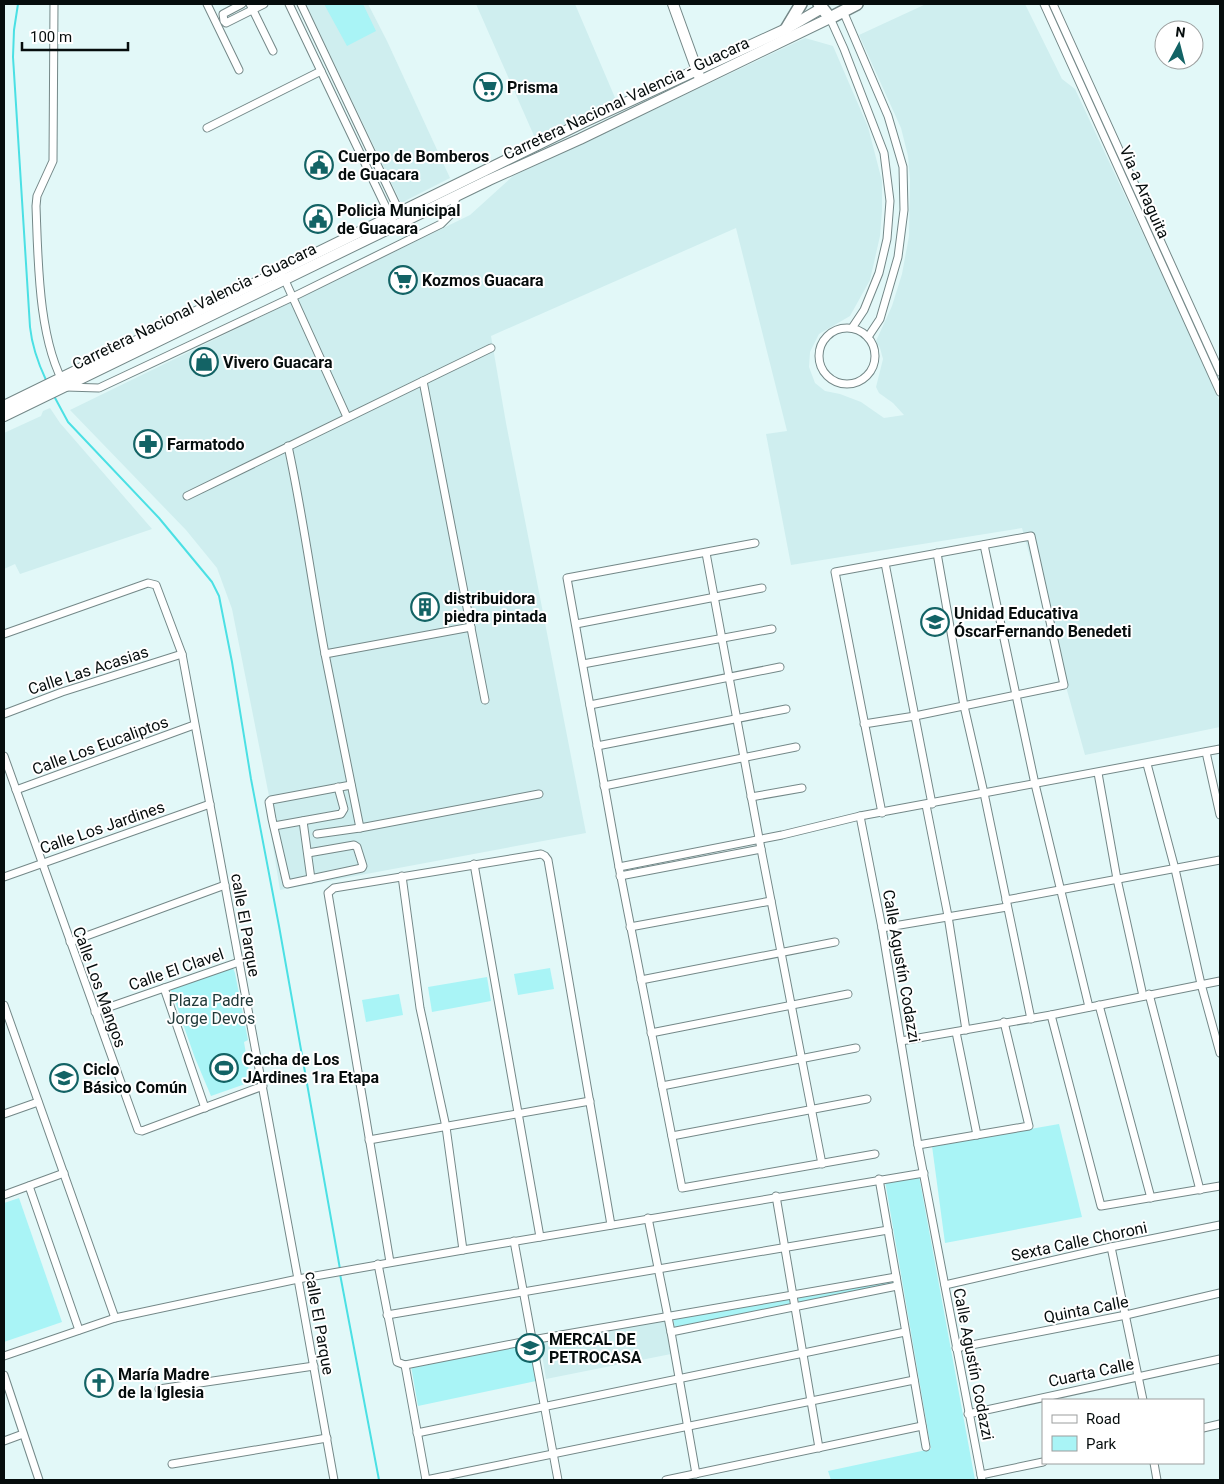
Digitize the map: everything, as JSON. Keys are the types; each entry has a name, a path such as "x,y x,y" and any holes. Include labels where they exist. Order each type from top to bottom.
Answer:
{"main road":[{"path":"673,4 699,76"},
{"path":"786,29 801,4"},
{"name":"Carretera Nacional Valencia - Guacara","path":"4,416 55,387 398,220 584,122 699,76 830,18 842,7 857,4"},
{"name":"Carretera Nacional Valencia - Guacara","path":"398,220 456,196 699,76 753,43 786,29 823,5"},
{"path":"823,5 830,18"},
{"name":"Carretera Nacional Valencia - Guacara","path":"4,406 55,387"}],"street":[{"path":"54,4 53,161 36,200 39,268 55,387 99,388 292,297 441,224 453,212 456,196"},
{"path":"207,4 239,70"},
{"path":"242,4 223,14 224,21 227,22 252,6 264,4"},
{"path":"289,4 321,71 398,220"},
{"path":"301,4 398,220"},
{"name":"Via a Araguita","path":"1044,4 1220,392"},
{"name":"Via a Araguita","path":"1053,4 1220,372"},
{"path":"252,6 273,51"},
{"path":"842,7 888,116 903,167 904,210 898,257 880,319 868,337"},
{"path":"830,18 884,153 890,201 887,239 879,273 864,310 852,328"},
{"path":"208,128 321,71"},
{"path":"283,276 347,417"},
{"path":"842,328 852,328 868,337 874,346 876,356 874,367 871,371 859,381 849,384 829,378 822,369 819,359 824,339 832,332 842,328"},
{"path":"187,496 491,348"},
{"path":"423,381 485,700"},
{"path":"288,446 297,488 312,588 360,828"},
{"path":"864,724 915,716 1064,685 1031,536 835,572 864,724 882,813"},
{"path":"755,543 567,578 630,928 682,1188 875,1154"},
{"path":"984,544 1035,784 1089,1007"},
{"path":"706,553 822,1164"},
{"path":"937,553 964,706 1031,1019"},
{"path":"885,563 915,716 966,1030"},
{"name":"calle El Parque","path":"4,634 148,583 156,585 182,654 334,1480"},
{"path":"576,624 762,588"},
{"path":"325,654 472,626"},
{"path":"583,664 772,630"},
{"name":"Calle Las Acasias","path":"4,714 62,692 182,654"},
{"path":"590,705 780,667"},
{"path":"597,746 786,709"},
{"name":"Calle Los Eucaliptos","path":"16,790 194,726"},
{"path":"604,786 796,747"},
{"path":"619,867 759,840 860,816 1220,749"},
{"path":"1206,752 1220,815"},
{"path":"4,756 42,865"},
{"path":"1147,764 1176,869 1201,984 1219,1042 1220,1053"},
{"path":"1098,773 1118,879 1146,995 1200,1190"},
{"path":"308,852 354,845 357,847 363,865 362,868 289,884 286,883 269,804 271,800 351,786"},
{"path":"274,826 343,812 344,809 338,787"},
{"path":"751,797 802,788"},
{"path":"317,834 360,828 539,794"},
{"name":"Calle Los Jardines","path":"4,876 42,865 210,804"},
{"name":"Calle Agustín Codazzi","path":"860,816 882,928 918,1145 968,1414 982,1478"},
{"path":"303,821 311,879"},
{"path":"620,876 761,849"},
{"path":"390,1262 328,893 334,888 402,876 541,854 548,860 611,1224"},
{"path":"882,928 1006,904 1061,889 1220,860"},
{"path":"474,864 540,1237"},
{"name":"Calle Los Mangos","path":"42,865 138,1130 142,1131 263,1086"},
{"path":"402,876 420,1008 446,1127 463,1250"},
{"path":"70,942 224,885"},
{"path":"630,928 771,901"},
{"path":"641,980 835,942"},
{"name":"Calle El Clavel","path":"95,1012 239,962"},
{"path":"901,1041 1004,1022 1052,1016 1220,980"},
{"path":"164,988 204,1108"},
{"path":"651,1033 848,994"},
{"path":"4,1005 115,1318"},
{"path":"1099,1005 1152,1198"},
{"path":"1052,1016 1101,1206 1220,1186"},
{"path":"918,1145 1029,1126 1004,1022"},
{"path":"956,1032 977,1135"},
{"path":"662,1086 856,1048"},
{"path":"672,1136 867,1099"},
{"path":"369,1140 590,1100"},
{"path":"4,1114 38,1102"},
{"path":"4,1195 64,1173"},
{"path":"4,1356 115,1318 298,1279 776,1196 924,1173"},
{"path":"879,1179 926,1446"},
{"path":"29,1186 78,1330"},
{"path":"776,1196 819,1448"},
{"path":"648,1218 680,1379 696,1474"},
{"name":"Sexta Calle Choroni","path":"945,1285 1111,1247 1220,1225"},
{"path":"386,1315 888,1230"},
{"path":"514,1241 558,1480"},
{"path":"1111,1247 1143,1399"},
{"path":"378,1264 386,1315 397,1362 405,1365 532,1340 896,1277"},
{"path":"671,1332 897,1286"},
{"name":"Quinta Calle","path":"956,1348 1126,1315 1220,1293"},
{"path":"417,1433 905,1332"},
{"name":"Cuarta Calle","path":"968,1414 1220,1358"},
{"path":"405,1365 426,1480 914,1380"},
{"path":"159,1389 314,1366"},
{"path":"4,1375 39,1480"},
{"path":"1204,1428 1220,1424"},
{"path":"666,1480 922,1426"},
{"path":"4,1441 23,1434"},
{"path":"172,1464 327,1438"},
{"path":"982,1478 1042,1462"},
{"path":"1154,1464 1158,1480"}],"shaded area":[{"path":"306,4 368,4 450,178 401,203"},
{"path":"476,4 575,4 616,100 535,138"},
{"path":"926,4 1025,4 1062,79 1075,89 1220,402 1220,727 1085,755 1022,528 791,565 766,434 787,431 736,228 491,336 506,423 586,833 280,890 266,803 269,796 232,609 217,568 186,530 70,410 470,215 513,176 805,38 833,46 868,127 882,181 880,236 870,280 850,316 819,334 810,352 809,367 815,383 825,391 840,394 861,402 884,418 904,415 893,403 879,393 876,387 883,359 876,341 892,306 902,274 909,236 910,180 908,156 901,128 859,35"},
{"path":"50,408 60,423 152,529 20,574 15,564 4,569 4,433 41,416 43,411"},
{"path":"665,1321 671,1354 546,1379 540,1342"}],"green space":[{"path":"324,4 363,4 376,31 347,46"},
{"name":"Plaza Padre Jorge Devos","path":"230,967 233,968 235,973 248,1040 244,1042 250,1078 248,1083 211,1096 195,1058 171,990"},
{"path":"550,968 554,989 518,995 514,974"},
{"path":"487,977 491,1001 432,1012 428,987"},
{"path":"399,994 403,1015 366,1022 362,1000"},
{"path":"1059,1124 1082,1217 945,1243 932,1146"},
{"path":"919,1176 975,1480 831,1480 828,1471 931,1449 885,1181"},
{"path":"19,1198 62,1322 4,1342 4,1203"},
{"path":"893,1281 893,1283 799,1303 798,1298"},
{"path":"790,1299 791,1305 675,1328 673,1319"},
{"path":"530,1344 536,1381 418,1406 411,1366"}],"waterway":[{"path":"18,4 14,30 13,57 30,327 32,341 46,380"},
{"path":"54,396 68,422 159,518 212,582 219,596 340,1269"},
{"path":"340,1274 379,1480"}],"place":[{"name":"Prisma","path":"488,87"},
{"name":"Cuerpo de Bomberos de Guacara","path":"319,165"},
{"name":"Policia Municipal de Guacara","path":"318,219"},
{"name":"Kozmos Guacara","path":"403,280"},
{"name":"Vivero Guacara","path":"204,362"},
{"name":"Farmatodo","path":"148,444"},
{"name":"distribuidora piedra pintada","path":"425,607"},
{"name":"Unidad Educativa ÓscarFernando Benedeti","path":"935,622"},
{"name":"Cacha de Los JArdines 1ra Etapa","path":"224,1068"},
{"name":"Ciclo Básico Común","path":"64,1078"},
{"name":"MERCAL DE PETROCASA","path":"530,1348"},
{"name":"María Madre de la Iglesia","path":"99,1383"}]}
